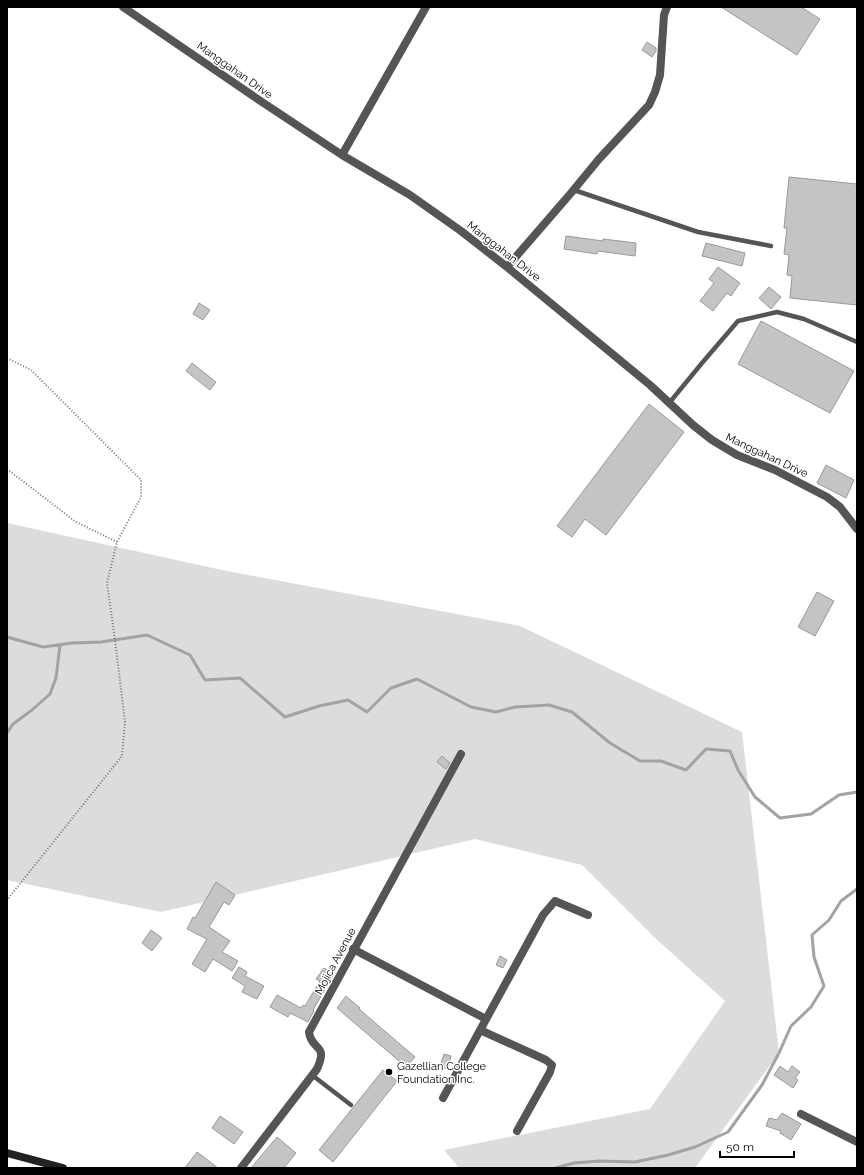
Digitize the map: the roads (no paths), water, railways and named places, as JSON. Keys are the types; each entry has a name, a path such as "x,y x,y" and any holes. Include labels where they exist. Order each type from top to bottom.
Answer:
{"main road":[{"path":"7,1153 63,1168"}],"street":[{"name":"Manggahan Drive","path":"123,7 262,102 342,155 410,195 461,231 507,267 670,402 693,425 712,440 725,448 775,470 827,497 840,507 857,529"},
{"path":"342,155 426,7"},
{"path":"507,267 599,159 649,105 660,75 664,15 666,7"},
{"name":"Mojica Avenue","path":"241,1168 322,1060 322,1054 311,1039 309,1032 353,949 461,754"},
{"path":"443,1098 543,915 555,901 588,915"},
{"path":"353,949 486,1019"},
{"path":"480,1030 546,1060 552,1065 550,1072 517,1131"},
{"path":"801,1114 857,1142"}],"lane":[{"path":"574,190 698,232 771,246"},
{"path":"670,402 738,321 777,312 804,319 857,342"},
{"path":"312,1075 351,1105"}],"waterway":[{"path":"7,637 43,647 72,643 101,642 147,635 190,655 205,680 240,678 285,717 319,706 348,700 367,712 391,688 417,679 471,707 496,712 515,707 549,705 572,712 610,743 640,761 661,761 686,770 706,749 730,751 738,770 755,797 780,818 811,814 839,795 857,792"},
{"path":"7,733 13,724 50,694 56,678 60,645"},
{"path":"555,1168 574,1163 599,1161 635,1162 668,1155 695,1147 728,1132 762,1085 791,1026 811,1007 824,986 814,957 812,935 829,920 841,901 857,889"}],"place":[{"name":"Gazellian College Foundation Inc.","path":"389,1072"}]}
